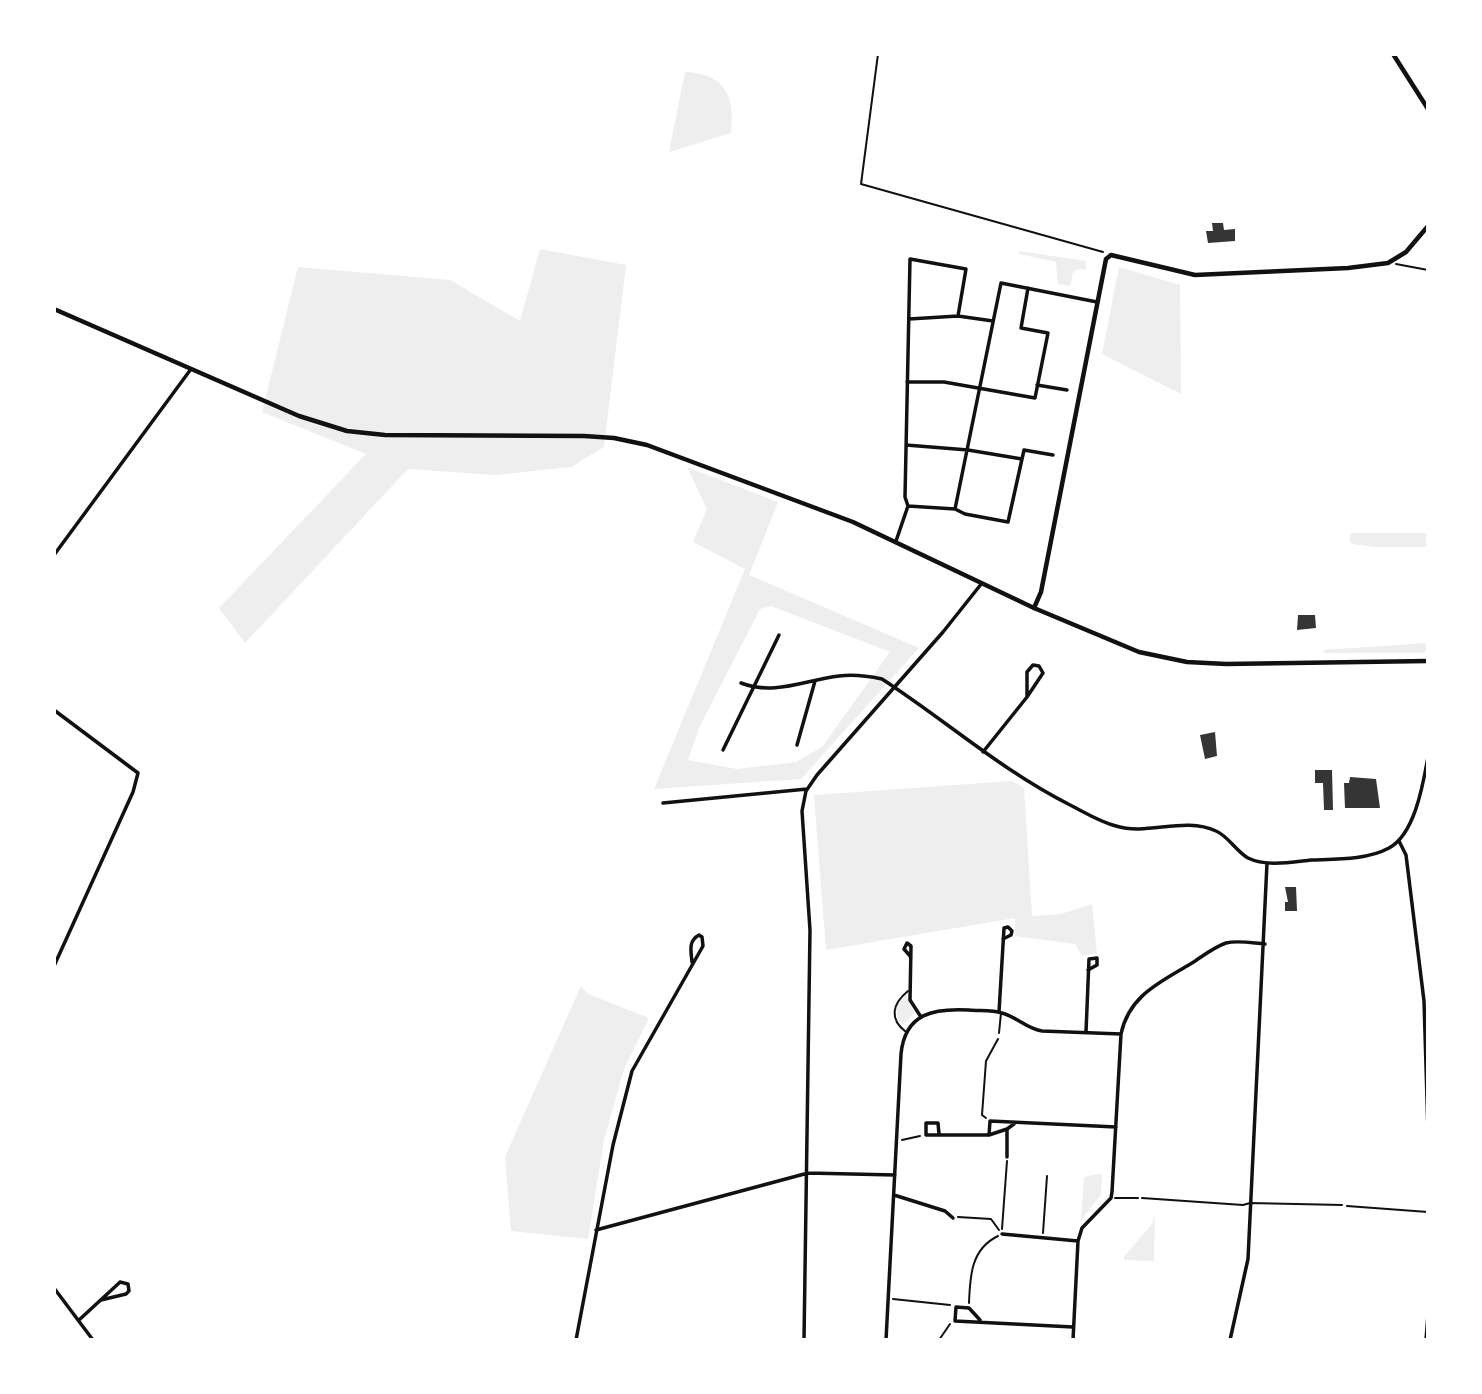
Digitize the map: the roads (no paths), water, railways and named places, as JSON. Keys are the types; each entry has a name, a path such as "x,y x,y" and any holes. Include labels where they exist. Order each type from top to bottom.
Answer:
{"main road":[{"path":"1393,54 1428,109"},
{"path":"1034,608 1041,593 1106,259 1111,255 1195,275 1348,268 1388,263 1406,252 1428,226"},
{"path":"54,309 299,416 347,431 385,435 584,436 631,440 820,508 1118,645 1156,656 1187,662 1226,664 1428,661"}],"street":[{"path":"896,541 908,506 905,497 910,259 966,269 958,316"},
{"path":"955,509 1001,283 1097,302"},
{"path":"907,382 944,382 1035,398 1048,333 1021,328 1028,288"},
{"path":"909,319 958,316 993,321"},
{"path":"54,555 191,369"},
{"path":"1037,385 1067,390"},
{"path":"906,444 1022,459"},
{"path":"908,506 955,509 965,514 1008,522 1024,450 1054,455"},
{"path":"804,1340 810,930 802,811 807,789 982,583"},
{"path":"723,750 779,635"},
{"path":"983,752 1027,697 1042,673 1039,666 1033,665 1027,672 1027,697"},
{"path":"741,684 772,689 854,675 882,679 1026,782 1103,822 1118,827 1147,829 1191,825 1216,831 1248,858 1268,863 1377,853 1399,841 1413,815 1428,757"},
{"path":"797,745 815,681"},
{"path":"54,710 138,773 133,792 54,966"},
{"path":"663,803 807,789"},
{"path":"1399,841 1406,855 1423,988 1428,1131"},
{"path":"1230,1340 1245,1275 1268,863"},
{"path":"576,1340 612,1144 632,1071 703,946 702,937 699,935 693,938 691,943 692,962"},
{"path":"1000,1013 1003,939"},
{"path":"1073,1340 1077,1241 1083,1228 1111,1198 1121,1034 1129,1011 1149,988 1222,945 1236,942 1265,944"},
{"path":"911,957 910,1003 921,1017"},
{"path":"1086,1032 1088,970"},
{"path":"886,1340 901,1054 907,1032 921,1017 943,1010 1000,1013 1037,1030 1121,1034"},
{"path":"989,1135 990,1121 1116,1127"},
{"path":"939,1134 938,1123 926,1123 926,1135 989,1135 1015,1123"},
{"path":"1007,1129 1007,1157"},
{"path":"596,1230 807,1173 895,1175"},
{"path":"894,1195 945,1211 956,1218"},
{"path":"1002,1234 1077,1241"},
{"path":"79,1320 120,1282 128,1284 129,1291 126,1294 101,1300"},
{"path":"54,1288 93,1340"},
{"path":"980,1320 969,1308 956,1307 956,1321 1073,1326"},
{"path":"1426,1340 1428,1315"}],"lane":[{"path":"907,1032 896,1023 895,1006 909,990"},
{"path":"999,1033 1000,1013"},
{"path":"1142,1198 1243,1205 1342,1205"}]}
